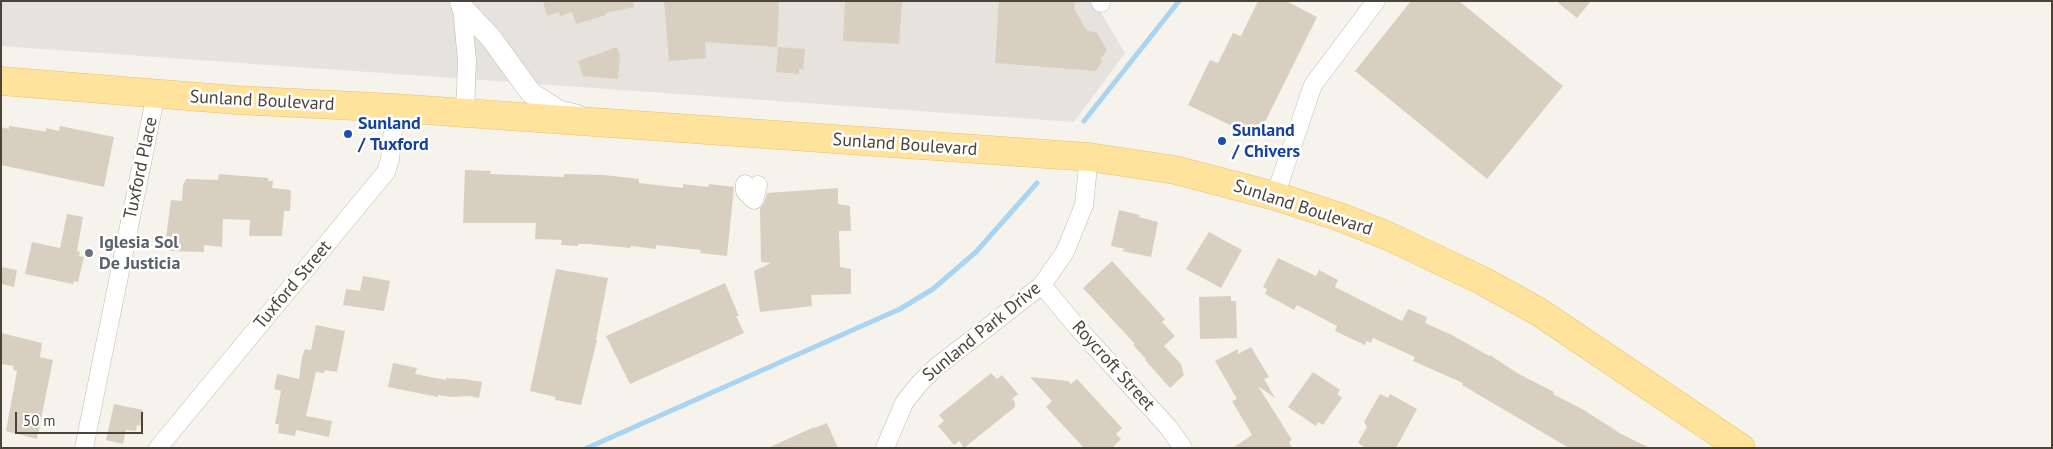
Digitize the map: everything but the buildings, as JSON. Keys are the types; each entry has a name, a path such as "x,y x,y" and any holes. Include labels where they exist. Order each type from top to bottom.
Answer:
{"main road":[{"name":"Sunland Boulevard","path":"1,82 236,100 395,108 625,126 1089,157 1175,170 1276,196 1340,217 1380,233 1483,281 1539,312 1741,448"}],"street":[{"path":"1276,196 1312,85 1376,1"},
{"path":"460,4 467,61 465,113"},
{"path":"460,4 491,38 532,93 558,111 625,126"},
{"name":"Tuxford Place","path":"84,448 156,94"},
{"name":"Tuxford Street","path":"158,448 386,172 390,159 395,108"},
{"name":"Sunland Park Drive","path":"885,448 904,403 919,384 935,368 1042,285 1065,252 1084,205 1089,157"},
{"name":"Roycroft Street","path":"1042,285 1077,327 1169,428 1183,448"}],"shaded area":[{"path":"1,1 1094,1 1125,53 1074,122 1,46"}],"waterway":[{"path":"1084,121 1179,1"},
{"path":"587,448 900,309 933,289 976,252 1037,183"}],"place":[{"name":"Sunland / Tuxford","path":"348,134"},
{"name":"Sunland / Chivers","path":"1222,141"},
{"name":"Iglesia Sol De Justicia","path":"89,253"}]}
